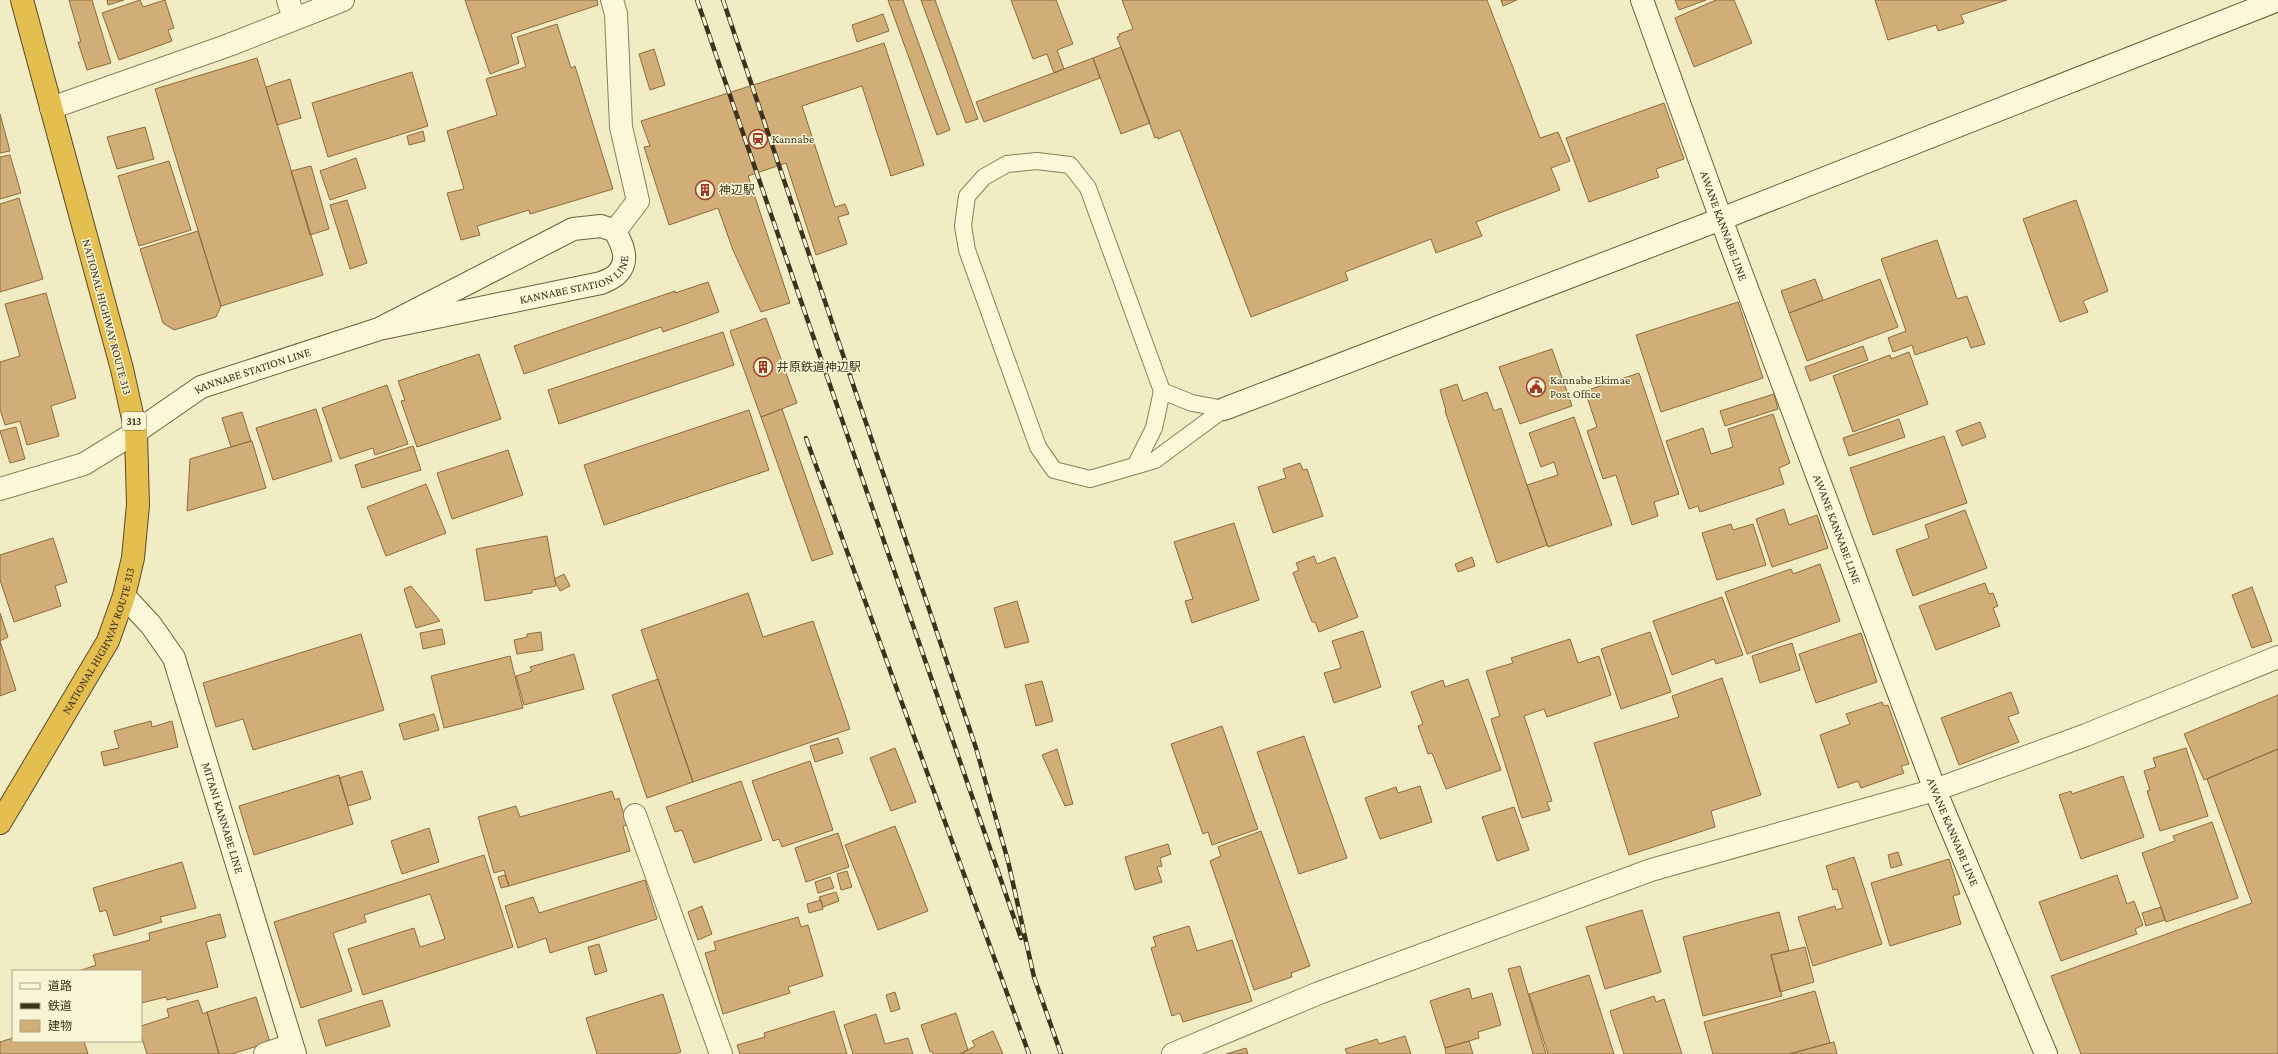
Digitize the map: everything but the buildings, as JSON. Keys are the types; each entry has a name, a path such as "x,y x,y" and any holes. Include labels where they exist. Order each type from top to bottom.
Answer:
{"highway":[{"name":"NATIONAL HIGHWAY ROUTE 313","path":"0,823 108,641 124,596 133,558 138,505 136,432 109,316 22,0"}],"street":[{"path":"51,108 229,45 291,10 343,0"},
{"path":"612,0 616,14 621,127 638,202 615,231"},
{"name":"AWANE KANNABE LINE","path":"1642,0 1720,219 1935,790 2046,1054"},
{"path":"1224,409 1720,219 2278,0"},
{"name":"KANNABE STATION LINE","path":"0,490 84,464 136,432 201,387 379,329 601,283 618,273 625,258 623,245 615,231 601,226 573,229 379,329"},
{"name":"MITANI KANNABE LINE","path":"124,596 151,625 174,658 293,1050"},
{"path":"1173,1054 1319,993 1651,870 1935,790 2086,735 2278,657"},
{"path":"635,815 721,1054"},
{"path":"265,1054 293,1050"}],"lane":[{"path":"1136,466 1154,428 1162,391 1088,188 1070,165 1037,161 1007,164 984,177 967,196 963,226 967,250 1038,447 1054,470 1090,479 1136,466 1155,460 1224,409"},
{"path":"1162,391 1192,403 1224,409"}],"railway":[{"path":"697,0 1021,938"},
{"path":"723,0 976,748 1008,861 1034,977 1061,1054"},
{"path":"806,438 1029,1054"}],"place":[{"name":"Kannabe","path":"758,139"},
{"name":"神辺駅","path":"705,190"},
{"name":"井原鉄道神辺駅","path":"763,367"},
{"name":"Kannabe Ekimae Post Office","path":"1536,387"}]}
